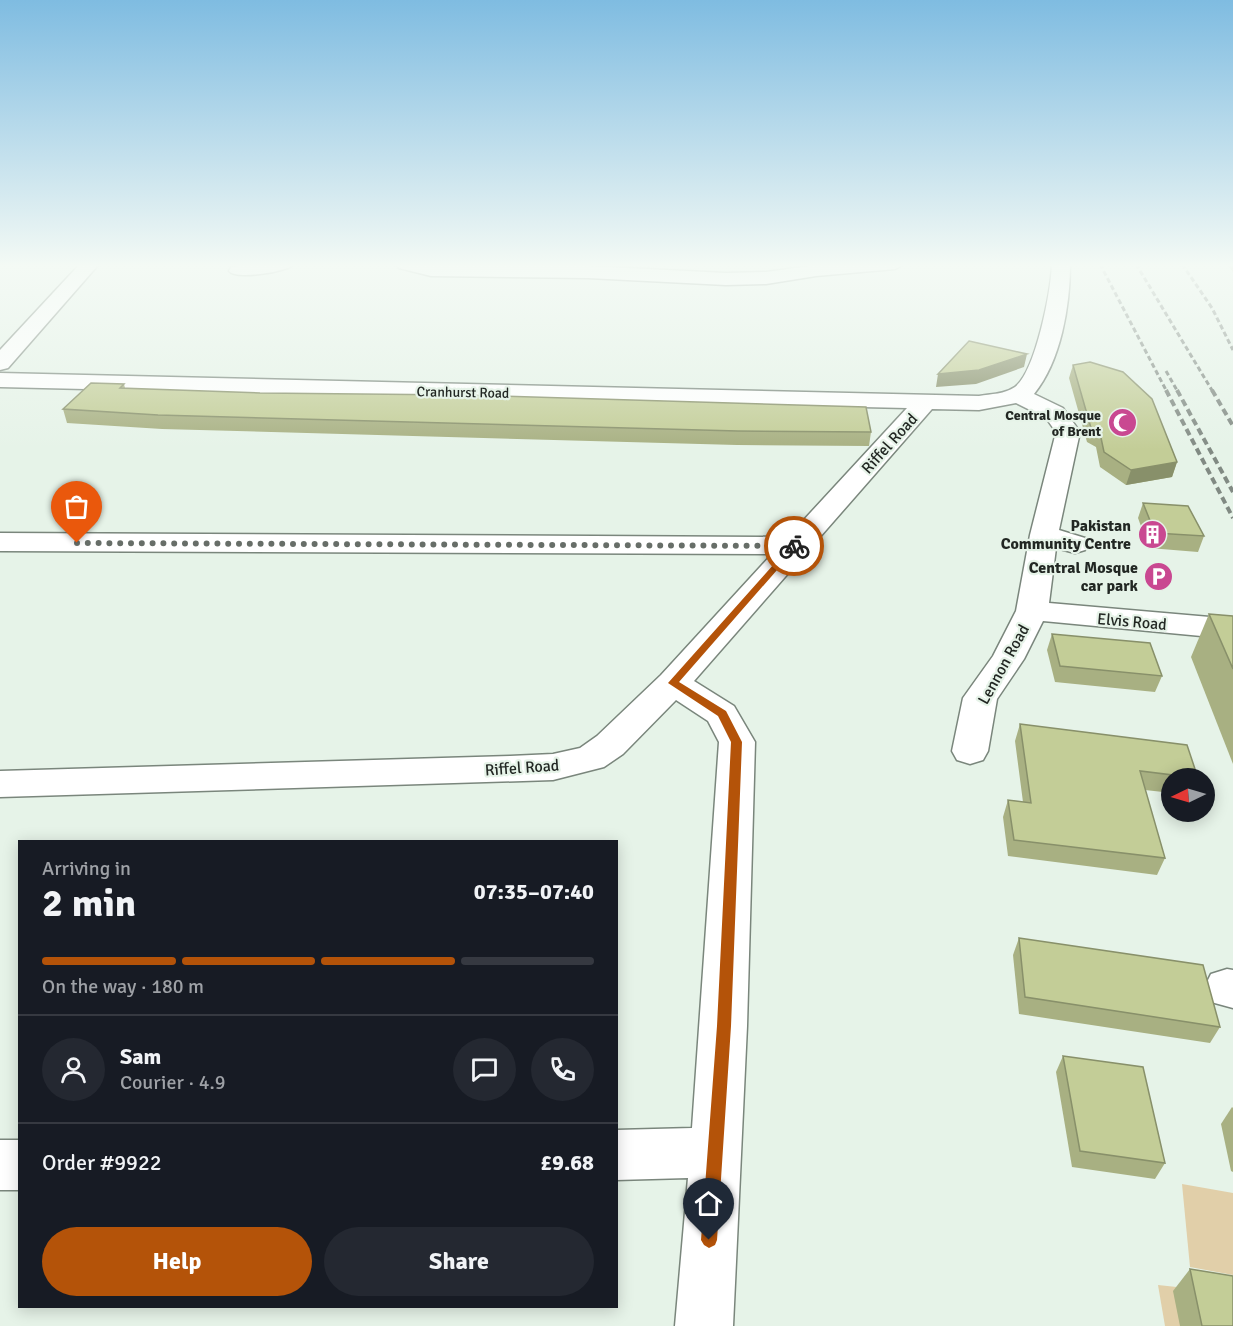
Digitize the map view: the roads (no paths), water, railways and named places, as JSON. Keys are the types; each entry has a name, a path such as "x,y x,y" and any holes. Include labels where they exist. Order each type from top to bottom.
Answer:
{"street":[{"path":"0,363 34,326"},
{"path":"1016,395 1029,386 1039,366 1050,326"},
{"name":"Cranhurst Road","path":"0,380 926,403 979,403 1016,395"},
{"name":"Lennon Road","path":"970,751 980,698 1008,659 1032,611 1044,535 1068,432 1066,423 1047,409 1016,395"},
{"name":"Riffel Road","path":"0,784 553,767 591,758 610,745 673,683 926,403"},
{"path":"1044,535 1075,544"},
{"path":"0,542 795,546"},
{"name":"Elvis Road","path":"1032,611 1233,629"},
{"path":"673,683 722,714 737,742 724,1026 704,1326"},
{"path":"618,1155 714,1153"},
{"path":"0,1165 18,1165"}],"railway":[{"path":"1132,326 1167,392"},
{"path":"1173,326 1213,392"},
{"path":"1221,326 1233,350"},
{"path":"1166,371 1178,392"},
{"path":"1166,390 1233,518"},
{"path":"1177,390 1233,492"},
{"path":"1212,390 1233,426"}],"place":[{"name":"Central Mosque of Brent","path":"1122,423"},
{"name":"Pakistan Community Centre","path":"1152,534"},
{"name":"Central Mosque car park","path":"1159,576"}]}
